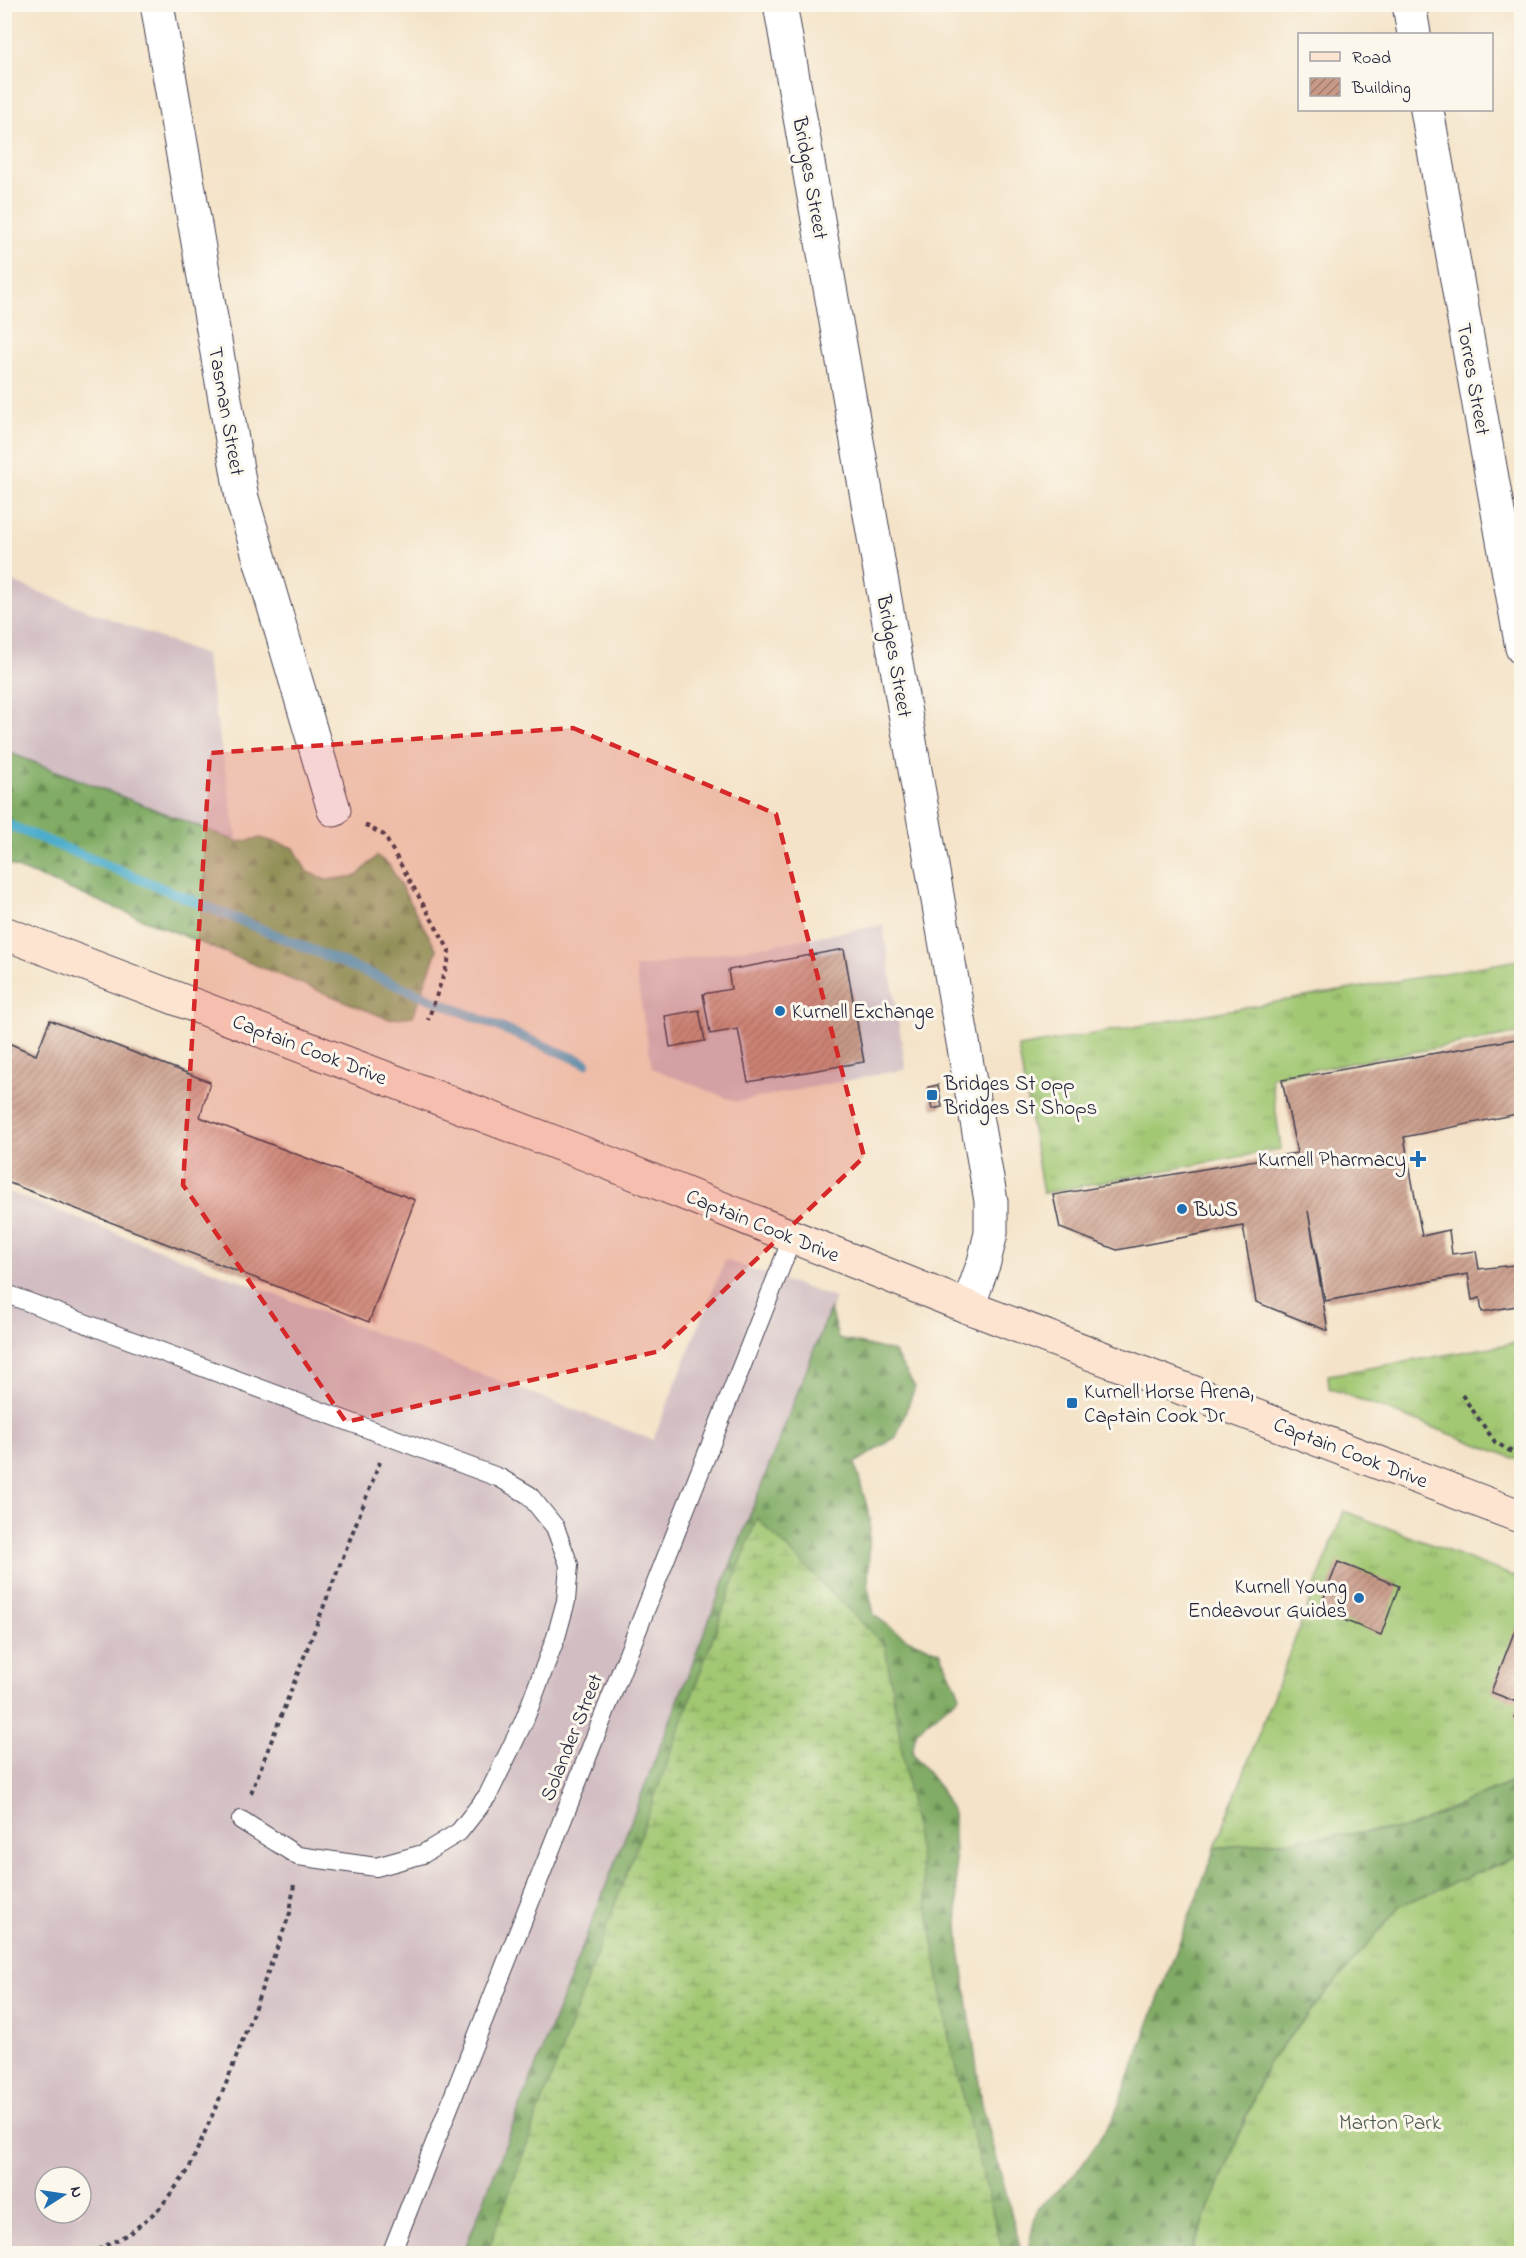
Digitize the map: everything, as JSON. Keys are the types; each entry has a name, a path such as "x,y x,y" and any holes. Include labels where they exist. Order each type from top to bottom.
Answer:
{"main road":[{"name":"Captain Cook Drive","path":"4,933 596,1158 968,1307 1521,1516"}],"street":[{"name":"Tasman Street","path":"157,4 242,498 334,810"},
{"name":"Bridges Street","path":"780,4 991,1201 991,1233 984,1262 968,1307"},
{"path":"1408,4 1414,33"},
{"name":"Torres Street","path":"1427,111 1521,648"}],"lane":[{"name":"Solander Street","path":"391,2253 793,1236"},
{"path":"4,1293 500,1478 529,1495 555,1527 568,1564 566,1601 556,1637 524,1720 488,1795 459,1832 423,1854 375,1867 298,1856 241,1820"}],"path":[{"path":"334,810 384,835 449,950 448,963 428,1020"},
{"path":"1462,1395 1495,1442 1521,1458"},
{"path":"241,1820 383,1455 375,1430"},
{"path":"90,2253 130,2234 159,2210 188,2171 228,2079 290,1913 298,1856"}],"highlighted area":[{"path":"573,728 776,814 864,1157 660,1351 346,1422 183,1185 210,753"}],"shaded area":[{"path":"5,579 205,655 238,842 5,751"},
{"path":"883,925 906,1069 736,1102 652,1068 635,968"},
{"path":"4,1190 653,1440 725,1260 835,1298 463,2253 5,2253"}],"green space":[{"path":"5,751 238,842 261,838 294,848 307,872 326,880 357,876 377,856 389,865 437,950 413,1016 388,1019 5,863"},
{"path":"1518,960 1521,981 1521,1033 1271,1077 1281,1149 1043,1193 1018,1047"},
{"path":"830,1309 838,1338 894,1352 915,1387 896,1437 855,1463 870,1518 868,1587 874,1615 907,1639 940,1652 960,1695 916,1732 912,1752 941,1790 953,1814 959,1942 982,2104 1022,2253 463,2254"},
{"path":"1521,1342 1521,1461 1329,1388 1328,1375"},
{"path":"1344,1511 1521,1579 1521,1778 1408,1828 1215,1848"},
{"path":"757,1518 885,1646 950,2045 1003,2253 487,2253"},
{"path":"1521,1778 1521,1855 1401,1905 1269,2061 1191,2253 1027,2253 1037,2209 1077,2172 1114,2117 1215,1848 1408,1828"},
{"name":"Marton Park","path":"1521,1855 1521,2253 1191,2254 1269,2061 1401,1904"}],"building":[{"name":"Kurnell Exchange","path":"844,949 864,1062 748,1082 738,1029 710,1034 703,994 731,989 728,970"},
{"path":"699,1010 705,1041 670,1047 665,1016"},
{"path":"50,1020 210,1082 200,1117 415,1200 369,1322 4,1181 4,1041 36,1055"},
{"path":"1522,1038 1522,1113 1404,1137 1422,1236 1449,1230 1452,1254 1476,1251 1479,1269 1522,1264 1522,1305 1482,1312 1480,1298 1472,1300 1468,1274 1325,1301 1308,1211 1328,1331 1256,1302 1243,1226 1117,1250 1060,1228 1053,1195 1297,1153 1282,1080"},
{"path":"938,1085 942,1107 932,1109 928,1087"},
{"name":"Kurnell Young Endeavour Guides","path":"1338,1562 1399,1586 1381,1635 1319,1610"},
{"path":"1515,1630 1522,1632 1522,1721 1514,1718 1519,1703 1491,1692"}],"waterway":[{"path":"4,823 586,1063"}],"place":[{"name":"Kurnell Exchange","path":"780,1011"},
{"name":"Bridges St opp Bridges St Shops","path":"932,1095"},
{"name":"Kurnell Pharmacy","path":"1418,1159"},
{"name":"BWS","path":"1182,1209"},
{"name":"Kurnell Horse Arena, Captain Cook Dr","path":"1072,1403"},
{"name":"Kurnell Young Endeavour Guides","path":"1359,1598"}]}
